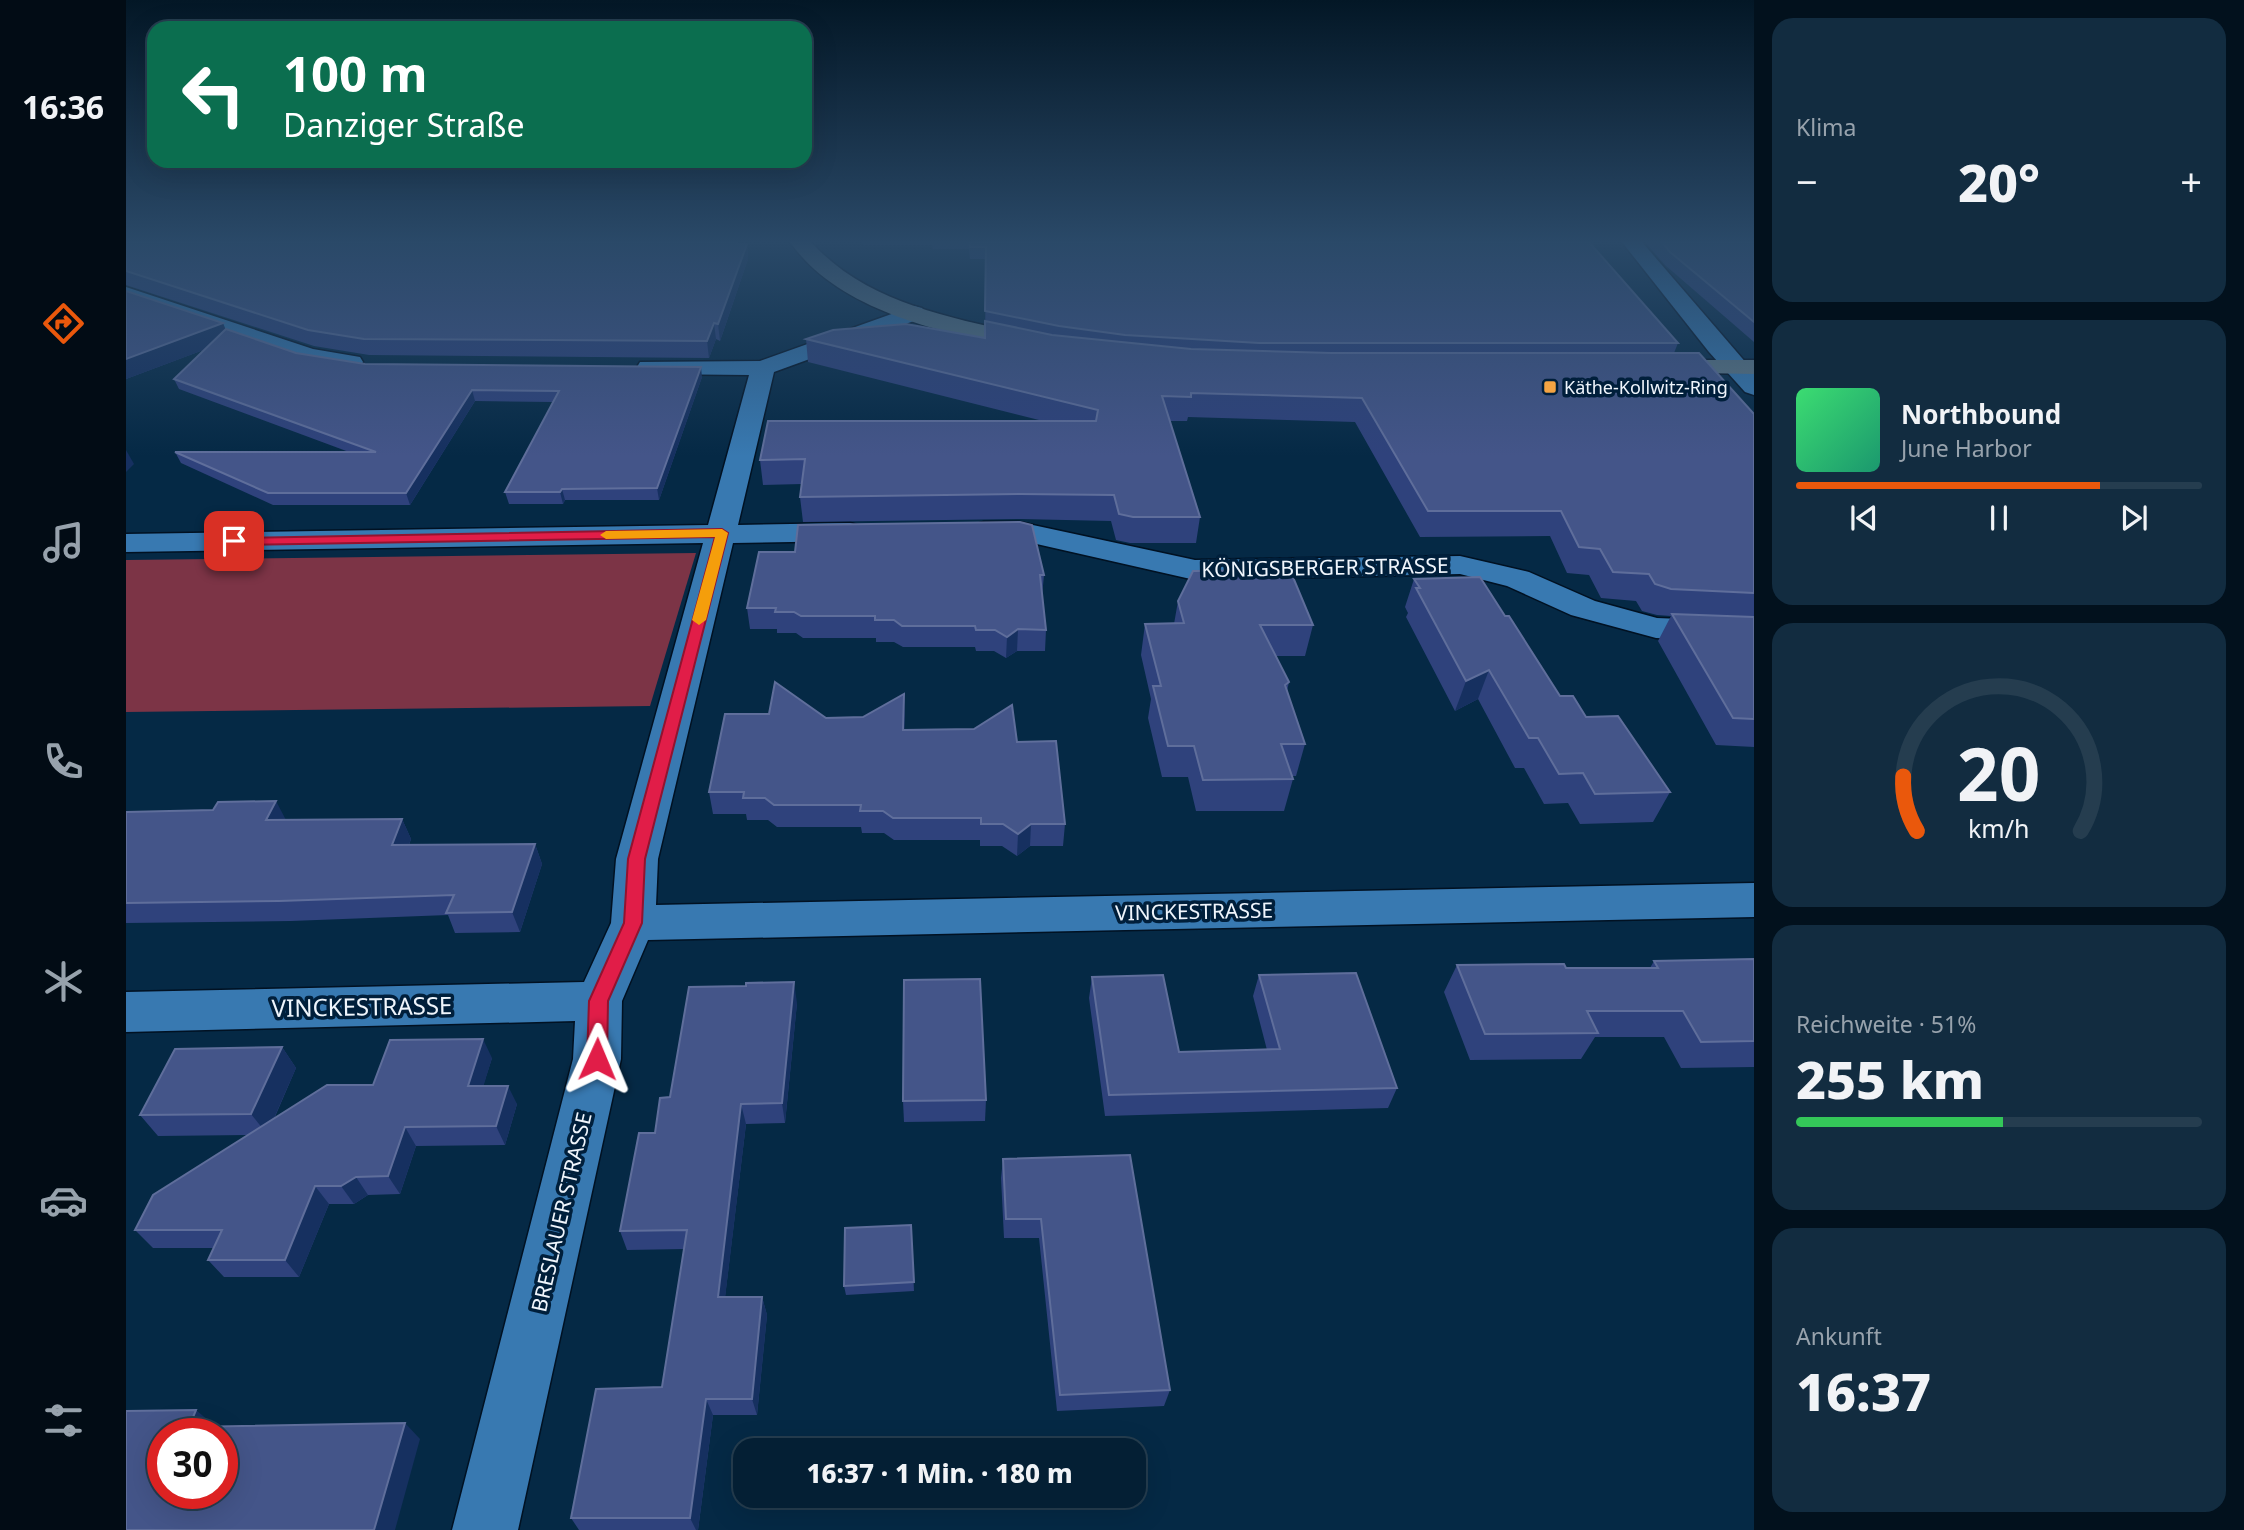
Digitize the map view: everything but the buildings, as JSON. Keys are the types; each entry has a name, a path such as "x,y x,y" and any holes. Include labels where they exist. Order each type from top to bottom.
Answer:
{"main road":[{"path":"915,313 994,336 1058,348"},
{"path":"1637,367 1745,367"}],"street":[{"path":"183,313 309,356 369,365"},
{"path":"629,366 764,368 913,313"},
{"path":"1697,313 1745,367 1754,387"},
{"name":"BRESLAUER STRASSE","path":"485,1530 597,1059 598,1001 633,923 637,859 764,368"},
{"name":"KÖNIGSBERGER STRASSE","path":"952,531 1019,531 1195,570 1460,565 1518,579 1583,608 1656,628 1754,632"},
{"path":"126,543 884,532"},
{"name":"VINCKESTRASSE","path":"633,923 1754,900"},
{"name":"VINCKESTRASSE","path":"126,1012 598,1001"}],"shaded area":[{"path":"696,553 650,706 126,712 126,560"}],"slow traffic":[{"path":"606,535 722,533 699,620"}],"place":[{"name":"Käthe-Kollwitz-Ring","path":"1550,387"}],"route":[{"path":"234,541 722,533 637,859 633,923 598,1001 597,1059"}]}
